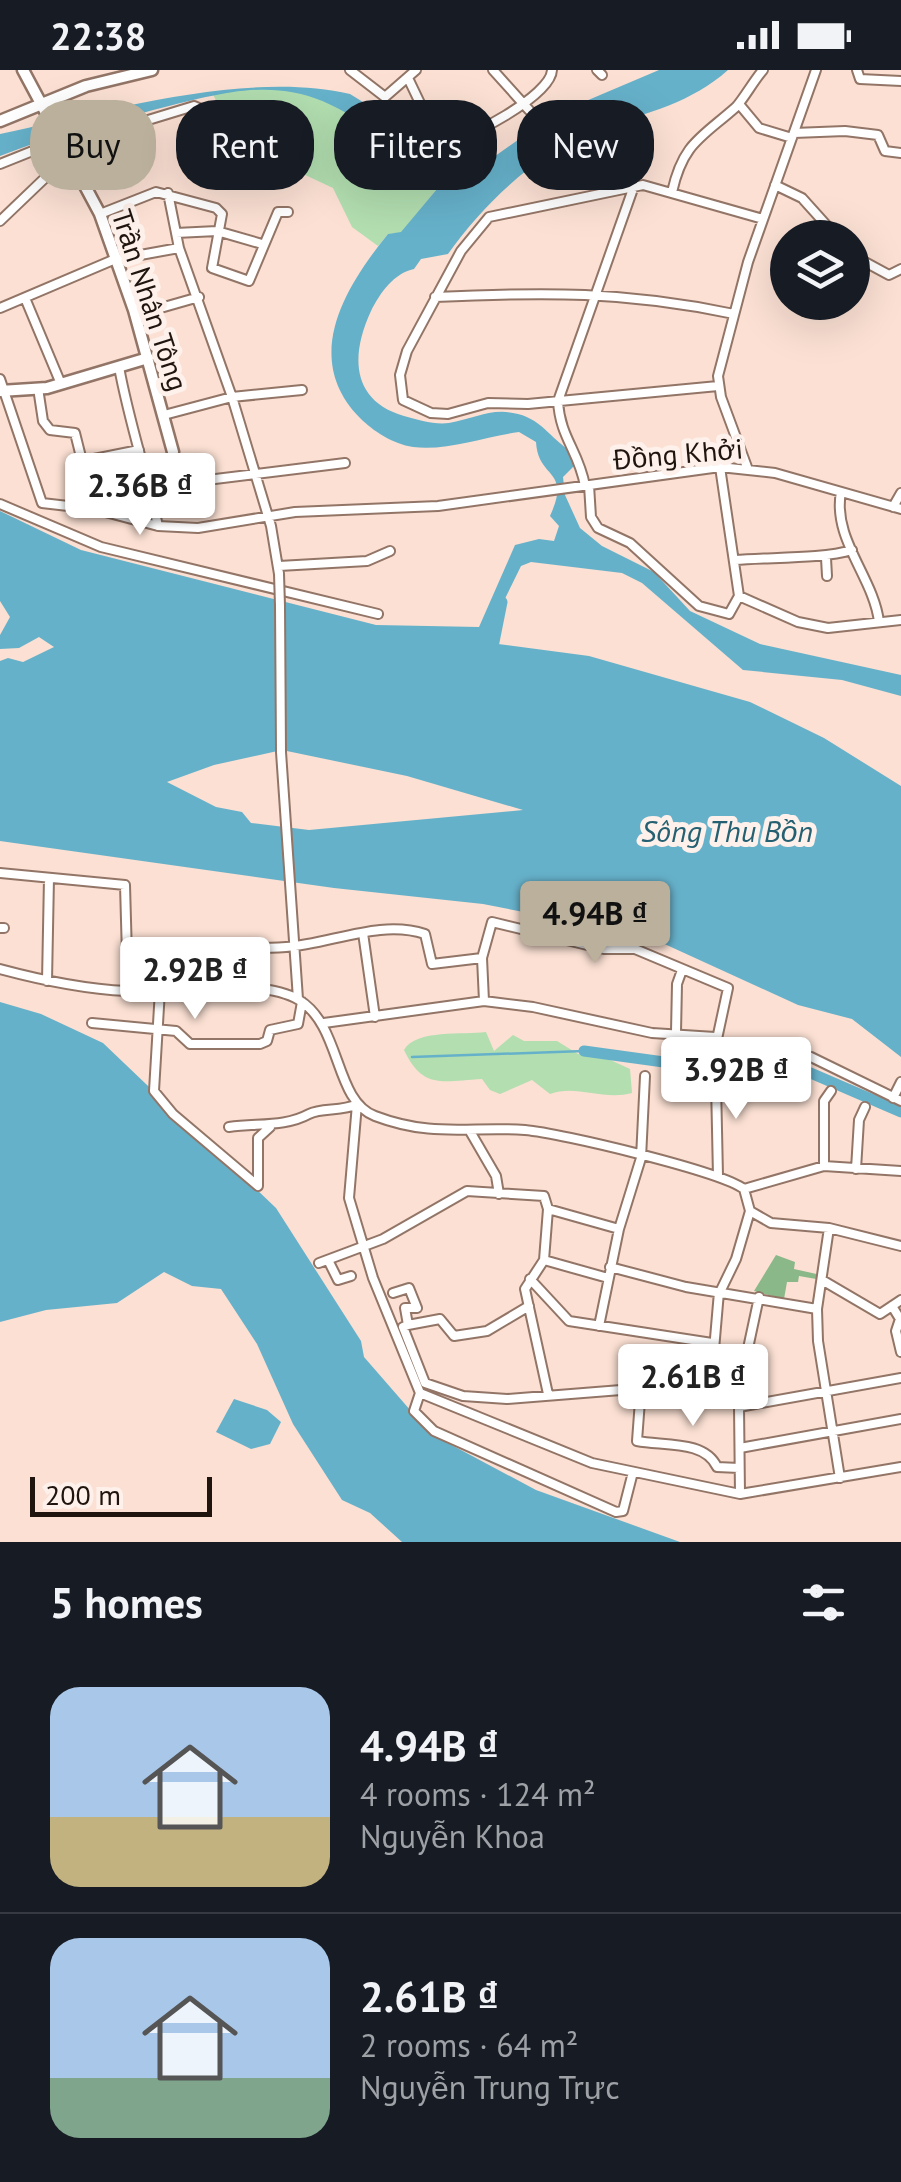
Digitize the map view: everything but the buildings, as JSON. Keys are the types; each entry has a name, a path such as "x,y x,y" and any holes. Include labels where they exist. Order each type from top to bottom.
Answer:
{"street":[{"path":"23,70 37,100"},
{"path":"64,100 86,86 150,70"},
{"path":"350,70 385,96 416,70"},
{"path":"492,70 517,100"},
{"path":"522,100 548,81 552,70"},
{"path":"672,192 680,156 739,104 749,84 763,70"},
{"path":"746,467 718,386 734,314 763,219 816,70"},
{"path":"857,70 860,79 901,82"},
{"path":"408,78 441,147 495,124 517,104"},
{"path":"739,104 755,126 793,136 845,131 878,135 885,151 901,153"},
{"path":"0,121 30,115"},
{"path":"0,164 30,153"},
{"path":"775,185 806,201 822,220"},
{"path":"654,189 763,219"},
{"path":"0,221 37,190"},
{"name":"Trần Nhân Tông","path":"88,190 136,315 164,414 232,397 302,390"},
{"path":"615,190 490,217 461,251 402,362 404,400 431,413 448,414 488,404 718,386"},
{"path":"633,190 558,401 559,429 580,456 591,517 598,528 630,543 699,606 729,614 739,596 720,467"},
{"path":"100,214 156,192 221,210 212,268 249,281 278,212 288,212"},
{"path":"168,193 179,248 232,397"},
{"path":"176,232 217,231 262,244"},
{"path":"0,308 113,260 179,248"},
{"path":"870,262 899,274"},
{"path":"436,297 597,292 667,300 734,314"},
{"path":"136,315 199,297"},
{"path":"25,298 60,384"},
{"path":"34,520 40,501 1,387 60,384 148,358"},
{"path":"119,367 158,526"},
{"path":"38,388 42,421 54,432 74,431 94,509"},
{"name":"Trần Nhân Tông","path":"232,397 279,570 281,752 292,947 300,1001"},
{"path":"164,414 173,452"},
{"path":"84,461 139,450"},
{"path":"150,488 345,463"},
{"name":"Đồng Khởi","path":"266,516 408,509 720,467 746,467 897,508"},
{"path":"841,492 841,517 877,605 879,622"},
{"path":"897,508 901,493"},
{"path":"40,501 94,509 158,526 198,528 266,516"},
{"path":"0,504 76,539 188,571 378,614"},
{"path":"736,560 810,553 826,558 852,550"},
{"path":"279,570 367,561 390,551"},
{"path":"826,558 828,576"},
{"path":"739,596 798,622 828,628 901,620"},
{"path":"0,872 125,885 130,948 128,991"},
{"path":"47,982 49,878"},
{"path":"484,1002 482,958 487,928 492,922 505,921 604,949 636,949 730,989 721,1009 717,1039 718,1176"},
{"path":"130,948 292,947 363,933 423,932 432,964 482,958"},
{"path":"363,933 375,1017"},
{"path":"215,950 217,990"},
{"path":"0,969 47,982 128,991 272,990 300,1001 324,1022 357,1104 349,1198 362,1246 420,1393 414,1411 434,1430 616,1512 623,1511 632,1472"},
{"path":"676,1032 676,993 682,970"},
{"path":"160,990 154,1091 173,1114 258,1186 258,1138 274,1125"},
{"path":"92,1023 178,1032 190,1044 260,1044 267,1041 270,1030 298,1023 300,1001"},
{"path":"324,1022 484,1002 533,1006 652,1033 676,1032 717,1039 750,1051 811,1058 897,1100 901,1082"},
{"path":"598,1326 618,1229 641,1158 645,1076"},
{"path":"824,1166 824,1101 831,1091"},
{"path":"230,1127 302,1122 310,1113 357,1104 375,1116 407,1125 472,1133 523,1130 718,1176 744,1189 824,1166 901,1170"},
{"path":"856,1169 859,1120 865,1107"},
{"path":"472,1133 477,1150 496,1176 498,1194"},
{"path":"883,1172 886,1160"},
{"path":"712,1374 720,1291 736,1259 750,1210 744,1189"},
{"path":"351,1276 338,1280 323,1261 420,1221 467,1191 544,1196 548,1209 544,1260 525,1289 540,1339 548,1394"},
{"path":"548,1209 618,1229"},
{"path":"750,1210 771,1222 829,1228 901,1246"},
{"path":"829,1228 816,1309 840,1478"},
{"path":"544,1260 608,1278"},
{"path":"610,1267 816,1309"},
{"path":"530,1278 570,1321 712,1343"},
{"path":"822,1280 880,1314 901,1300"},
{"path":"393,1293 413,1286 417,1308 405,1308 408,1325"},
{"path":"731,1378 744,1367 759,1297"},
{"path":"529,1306 487,1331 454,1336 440,1319 403,1327 424,1383 464,1396 507,1399 641,1387 712,1374 731,1378"},
{"path":"892,1306 900,1321 896,1331 901,1352"},
{"path":"731,1378 739,1407 740,1494"},
{"path":"739,1407 901,1378"},
{"path":"641,1387 637,1441 690,1447 709,1454 717,1467 740,1468"},
{"path":"420,1393 592,1462 740,1494 901,1466"},
{"path":"740,1448 832,1435 901,1419"}],"green space":[{"path":"288,88 334,101 334,190 436,190 401,233 388,234 378,246 352,227 333,188 314,179 314,100 216,100 212,92"},
{"path":"486,1032 494,1051 513,1035 524,1041 557,1041 578,1054 606,1058 630,1069 632,1093 550,1094 532,1080 500,1094 490,1090 482,1079 445,1081 426,1077 404,1050 410,1043 429,1036"},
{"path":"776,1255 795,1262 794,1269 821,1275 822,1280 799,1276 798,1282 787,1282 784,1299 754,1291"}],"water":[{"name":"Sông Thu Bồn","path":"659,70 728,70 684,99 654,111 654,100 588,100"},
{"name":"Sông Thu Bồn","path":"310,88 350,94 360,100 334,100 334,107 300,94 245,91 176,100 176,105 156,110 156,100 221,90"},
{"name":"Sông Thu Bồn","path":"30,127 30,145 0,156 0,134"},
{"name":"Sông Thu Bồn","path":"517,141 517,178 479,215 448,254 421,259 414,269 388,285 371,311 358,359 365,387 386,409 426,422 449,423 500,412 527,417 574,453 575,465 563,477 565,495 580,528 602,546 654,572 690,611 760,644 901,675 901,696 842,680 743,670 642,583 622,573 531,562 521,566 492,625 498,644 589,656 750,702 824,738 901,786 901,1057 852,1019 798,1005 647,936 483,904 334,888 0,841 0,661 8,658 23,662 54,647 39,637 19,648 0,649 0,635 10,617 0,601 0,511 81,550 376,625 479,627 515,545 539,539 554,541 559,526 550,516 556,501 556,482 542,463 536,442 519,432 426,448 391,440 360,418 342,395 333,371 336,323 372,255 388,234 401,232 436,190 497,190 497,155","holes":["282,750 407,776 523,810 309,830 251,823 242,812 216,807 167,782 214,765"]},
{"path":"0,1002 41,1014 103,1043 276,1208 361,1341 364,1357 431,1434 536,1490 680,1542 402,1542 370,1513 342,1500 293,1424 257,1344 221,1289 192,1286 164,1272 117,1303 46,1310 0,1322"},
{"path":"234,1399 267,1410 281,1422 270,1444 251,1449 216,1432"}],"waterway":[{"path":"492,652 502,602"},
{"path":"412,1057 584,1051"},
{"path":"584,1051 671,1063 753,1061 799,1068 901,1112"}]}
